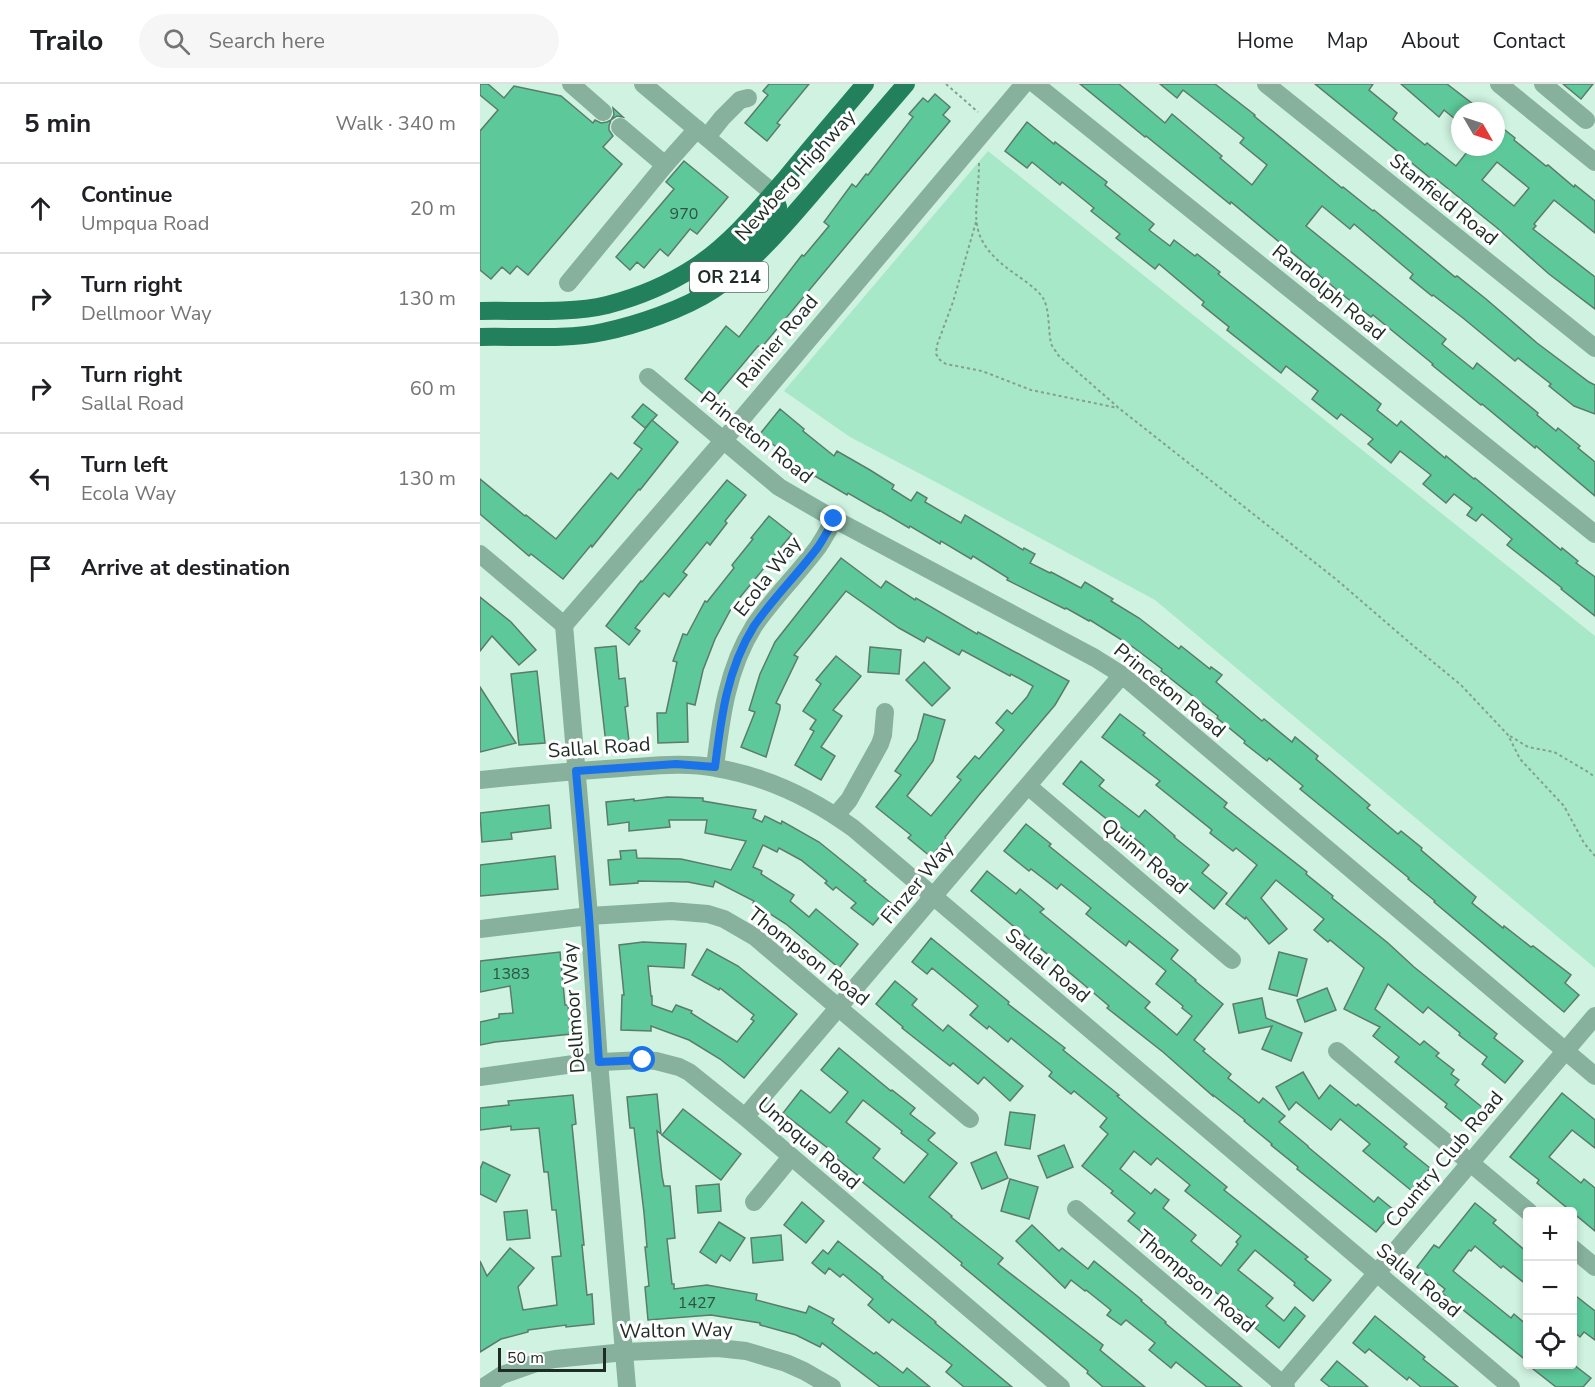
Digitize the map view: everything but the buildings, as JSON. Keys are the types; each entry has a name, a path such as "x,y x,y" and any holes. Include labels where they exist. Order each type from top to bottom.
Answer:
{"main road":[{"name":"Newberg Highway","path":"480,311 569,310 606,305 666,284 696,267 728,242 866,84"},
{"name":"Newberg Highway","path":"480,337 566,336 601,333 640,323 680,307 713,290 748,261 794,214 906,84"},
{"name":"Newberg Highway","path":"680,307 746,243 778,207 773,193"}],"street":[{"path":"571,84 603,112"},
{"path":"643,84 773,193"},
{"name":"Rainier Road","path":"564,625 723,441 1024,84"},
{"name":"Randolph Road","path":"1035,84 1595,534"},
{"name":"Stanfield Road","path":"1266,84 1595,348"},
{"path":"1543,84 1590,114 1569,141"},
{"path":"1507,86 1595,162"},
{"path":"568,283 665,165 740,100 748,98"},
{"path":"620,127 665,165"},
{"name":"Princeton Road","path":"648,377 779,487 834,519 1095,658 1122,675 1595,1076"},
{"name":"Ecola Way","path":"715,767 722,712 732,673 746,641 763,614 817,548 834,519"},
{"path":"480,554 564,625"},
{"name":"Dellmoor Way","path":"564,625 627,1387"},
{"name":"Finzer Way","path":"745,1117 1122,675"},
{"path":"836,815 849,800 880,744 885,712"},
{"name":"Sallal Road","path":"480,780 676,764 715,767 771,783 836,815 1510,1387"},
{"name":"Quinn Road","path":"1028,786 1232,960"},
{"name":"Thompson Road","path":"480,929 589,916 671,911 708,914 724,919 755,937 970,1119"},
{"name":"Country Club Road","path":"1283,1386 1595,1016"},
{"path":"1336,1051 1523,1207"},
{"name":"Umpqua Road","path":"480,1077 599,1062 643,1060 656,1061 689,1072 745,1117 1061,1387"},
{"path":"754,1202 791,1157"},
{"name":"Thompson Road","path":"1076,1209 1283,1386"},
{"path":"1577,1252 1595,1267"},
{"name":"Walton Way","path":"484,1387 502,1375 539,1362 625,1352 718,1348 746,1351 786,1363 832,1387"}],"path":[{"path":"946,84 982,115 979,136 976,222 936,354 946,364 982,371 1031,390 1120,409"},
{"path":"976,222 982,244 996,259 1043,298 1050,324 1051,345 1058,355 1120,409 1337,580 1461,685 1508,735 1528,747 1554,752 1595,777"},
{"path":"1508,735 1520,759 1563,806 1584,843 1595,856"}],"green space":[{"path":"988,151 1595,636 1595,968 1155,600 850,437 784,391"}],"route":[{"path":"643,1060 599,1062 576,771 676,764 715,767 722,712 732,673 746,641 763,614 824,539 834,519"}]}
